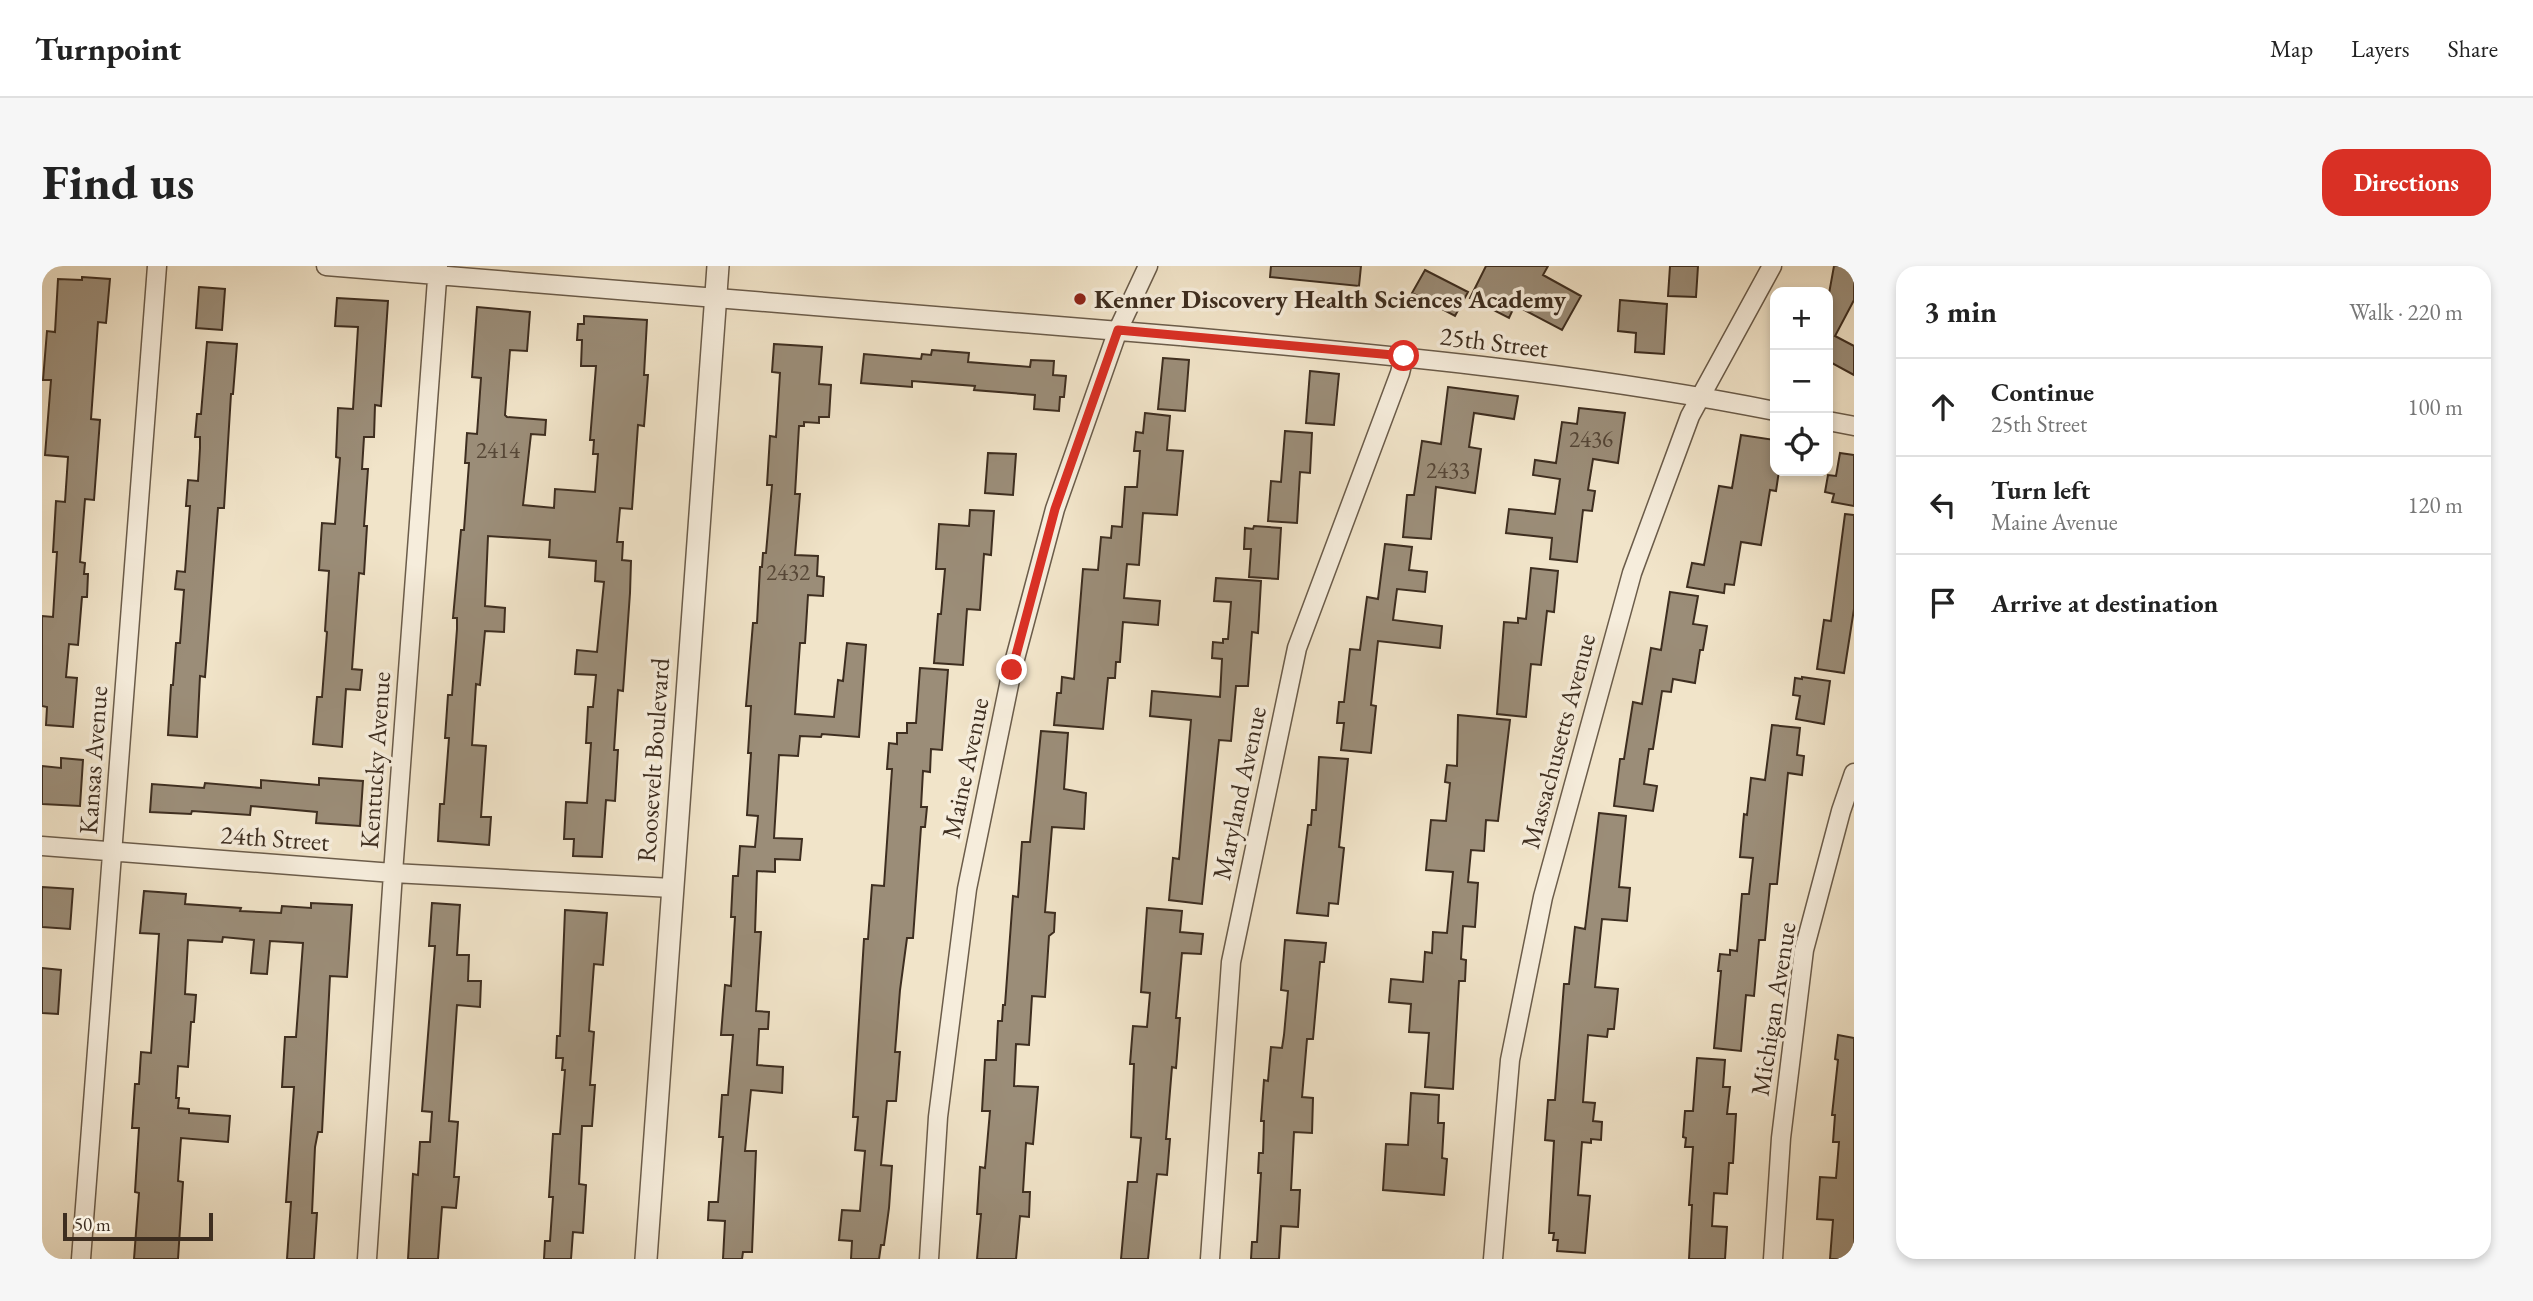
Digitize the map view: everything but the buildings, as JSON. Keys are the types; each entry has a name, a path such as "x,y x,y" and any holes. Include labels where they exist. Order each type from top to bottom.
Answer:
{"street":[{"name":"Kansas Avenue","path":"81,1259 156,266"},
{"name":"25th Street","path":"326,266 438,271 1404,356 1700,396 1770,410"},
{"name":"Roosevelt Boulevard","path":"646,1259 718,266"},
{"name":"Maine Avenue","path":"929,1259 938,1117 967,889 1012,670 1055,509 1118,330 1148,266"},
{"name":"Massachusetts Avenue","path":"1493,1259 1510,1059 1543,897 1632,573 1690,416 1772,266"},
{"name":"Kentucky Avenue","path":"367,1259 438,271"},
{"name":"Maryland Avenue","path":"1210,1259 1231,962 1297,648 1404,356"},
{"path":"1833,422 1854,426"},
{"name":"Michigan Avenue","path":"1773,1259 1781,1138 1804,950 1854,772"},
{"name":"24th Street","path":"42,846 393,873 672,888"}],"place":[{"name":"Kenner Discovery Health Sciences Academy","path":"1080,299"}],"route":[{"path":"1012,670 1055,509 1118,330 1404,356"}]}
